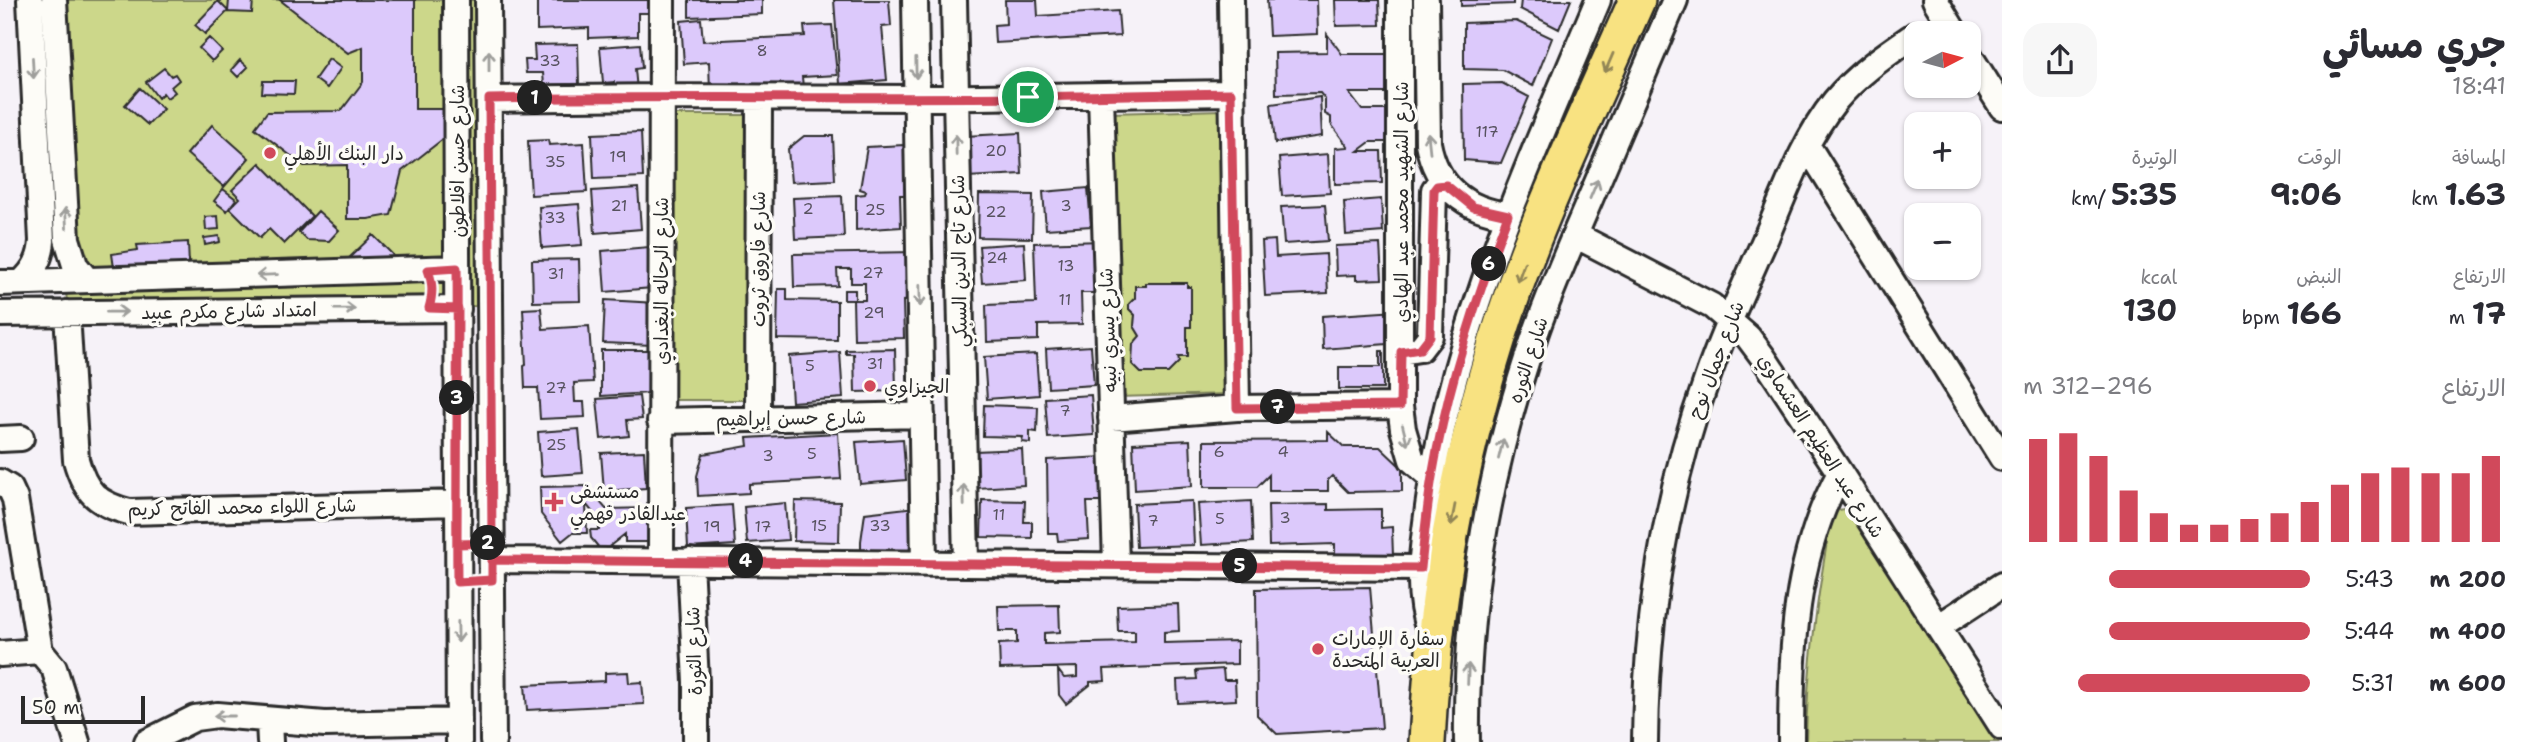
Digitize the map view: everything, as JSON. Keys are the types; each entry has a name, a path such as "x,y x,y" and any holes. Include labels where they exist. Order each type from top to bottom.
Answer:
{"highway":[{"name":"شارع الثوره","path":"1427,742 1434,643 1444,570 1457,498 1493,356 1538,229 1637,0"}],"street":[{"path":"11,283 35,268 42,241 30,0"},
{"path":"54,0 67,239 75,265 87,280"},
{"name":"شارع حسن افلاطون","path":"456,0 459,734"},
{"name":"شارع حسن افلاطون","path":"488,0 493,741"},
{"name":"شارع الرحاله البغدادي","path":"661,561 662,0"},
{"name":"شارع تاج الدين السبكي","path":"915,0 924,563"},
{"name":"شارع تاج الدين السبكي","path":"954,0 966,563"},
{"path":"1231,0 1237,408"},
{"name":"شارع الشهيد محمد عبد الهادي","path":"1400,0 1400,406 1412,460 1432,477"},
{"name":"شارع الشهيد محمد عبد الهادي","path":"1426,0 1428,143 1434,166 1446,185 1473,207 1508,215"},
{"name":"شارع الثوره","path":"1434,643 1424,614 1421,568 1432,477 1464,342 1508,215 1598,0"},
{"name":"شارع الثوره","path":"1467,742 1470,632 1478,564 1506,429 1549,298 1675,0"},
{"name":"شارع جمال نوح","path":"1645,742 1651,625 1665,531 1693,419 1730,319 1807,145 1826,112 1851,83 1904,42"},
{"path":"1981,74 2002,107"},
{"path":"489,99 916,99 1231,93"},
{"name":"شارع يسري نبيه","path":"1101,96 1116,564"},
{"name":"شارع فاروق ثروت","path":"758,419 759,99"},
{"path":"1807,145 2002,458"},
{"path":"1401,352 1420,349 1430,336 1434,190 1437,186 1446,185"},
{"name":"شارع عبد العظيم العشماوي","path":"1575,235 1712,306 1730,319 1763,357 2002,727"},
{"name":"امتداد شارع مكرم عبيد","path":"11,283 457,268"},
{"path":"428,270 433,295 429,308"},
{"name":"امتداد شارع مكرم عبيد","path":"0,314 458,309"},
{"name":"شارع اللواء محمد الفاتح كريم","path":"67,313 76,460 82,480 93,496 110,507 129,512 457,503"},
{"path":"1111,418 1237,408 1400,406"},
{"name":"شارع حسن إبراهيم","path":"660,421 922,415"},
{"path":"1791,742 1794,657 1802,576 1819,516 1840,473"},
{"path":"0,482 10,488 15,499 40,651 54,668 77,742"},
{"path":"457,544 492,561 1421,568"},
{"path":"457,582 492,561"},
{"name":"شارع الثورة","path":"690,561 696,742"},
{"path":"1938,626 2002,585"},
{"path":"0,654 40,651"},
{"path":"147,742 195,718 217,715 236,715 269,731 325,723 459,734 493,741"}],"green space":[{"name":"دار البنك الأهلي","path":"52,0 479,0 481,306 67,307"},
{"path":"1223,110 1230,394 1116,397 1108,113","holes":["1147,283 1187,283 1187,287 1191,287 1191,327 1187,327 1187,357 1178,357 1179,362 1168,373 1141,373 1132,364 1140,336 1134,326 1135,315 1129,309 1129,304"]},
{"path":"670,115 749,115 750,400 670,400"},
{"path":"1843,509 1856,519 1998,742 1806,742 1814,626 1832,512"}],"building":[{"path":"229,0 253,0 252,13 228,12"},
{"path":"280,0 415,0 415,109 448,109 448,135 402,171 391,215 347,219 347,165 304,166 255,128 267,112 341,111 363,82 363,47 348,53"},
{"path":"537,0 651,0 651,13 638,13 638,36 589,38 589,28 537,30"},
{"path":"689,0 762,0 762,14 689,17"},
{"path":"834,0 889,0 891,26 882,27 887,80 840,84"},
{"path":"1005,0 1037,0 1038,16 1118,11 1120,36 995,43 994,25 1006,24"},
{"path":"1267,0 1317,0 1318,34 1269,36"},
{"path":"1335,0 1379,0 1380,25 1336,26"},
{"path":"1461,0 1513,0 1513,4 1461,6"},
{"path":"1521,0 1571,0 1559,29 1520,9"},
{"path":"218,1 228,11 205,34 195,25"},
{"path":"701,19 703,41 805,36 804,26 832,25 837,75 802,77 803,87 710,92 709,62 684,64 681,21"},
{"path":"1516,21 1552,38 1533,86 1503,70 1464,69 1464,23"},
{"path":"1327,34 1342,54 1394,54 1395,93 1349,93 1362,110 1397,110 1398,142 1370,142 1358,151 1381,151 1382,183 1335,184 1335,148 1348,147 1331,124 1331,117 1325,114 1325,99 1320,93 1276,94 1275,53 1327,52"},
{"path":"209,38 222,51 212,61 199,48"},
{"path":"578,44 579,84 544,85 543,73 526,73 525,60 535,60 534,45"},
{"path":"640,44 642,68 635,69 637,90 615,92 614,82 603,83 600,47"},
{"path":"329,59 341,68 327,88 315,79"},
{"path":"240,60 248,67 238,77 231,70"},
{"path":"164,68 171,76 175,74 179,80 171,87 175,92 167,98 163,93 158,98 146,82"},
{"path":"263,81 295,81 294,94 262,93"},
{"path":"1502,83 1529,97 1501,163 1464,160 1463,84"},
{"path":"140,88 163,109 148,125 125,105"},
{"path":"1320,97 1322,136 1275,143 1271,104"},
{"path":"212,125 249,158 224,187 187,154"},
{"path":"641,132 643,177 594,179 592,134"},
{"path":"1020,133 1022,174 967,177 965,136"},
{"path":"804,136 833,136 835,180 791,182 788,149"},
{"path":"548,140 549,145 584,143 587,192 531,195 528,141"},
{"path":"867,147 913,147 915,195 900,195 901,227 856,230 856,195 865,194 866,191 860,189"},
{"path":"1328,154 1330,193 1282,196 1279,158"},
{"path":"260,163 312,216 284,244 269,229 260,238 230,208 240,198 232,190"},
{"path":"638,188 641,229 595,233 592,191"},
{"path":"1088,188 1091,226 1046,229 1043,192"},
{"path":"223,189 236,199 227,211 214,201"},
{"path":"979,194 1033,195 1032,238 978,237"},
{"path":"842,196 844,237 795,239 793,198"},
{"path":"1381,199 1383,232 1346,235 1344,202"},
{"path":"579,204 582,245 542,248 539,207"},
{"path":"1325,205 1328,241 1284,244 1281,207"},
{"path":"318,211 339,230 329,241 307,240 299,232"},
{"path":"218,216 219,229 206,230 205,217"},
{"path":"373,235 398,260 349,258"},
{"path":"219,236 220,242 205,245 204,238"},
{"path":"1275,240 1276,257 1326,254 1328,293 1265,296 1262,241"},
{"path":"1103,241 1105,293 1081,293 1082,324 1038,325 1038,340 987,342 986,305 1036,303 1034,243"},
{"path":"188,242 189,266 114,268 112,254 138,250 137,245"},
{"path":"1024,243 1026,280 982,283 979,246"},
{"path":"1380,244 1382,279 1356,280 1356,275 1336,276 1335,246"},
{"path":"649,247 652,288 605,292 602,251"},
{"path":"917,252 918,300 903,301 904,338 854,339 853,300 844,300 844,290 855,290 855,300 865,300 865,283 851,283 851,269 837,269 838,286 794,287 793,254"},
{"path":"579,259 580,301 533,302 532,260"},
{"path":"1146,283 1187,283 1187,287 1191,287 1191,327 1187,327 1187,357 1178,357 1179,362 1168,373 1141,373 1132,364 1133,344 1140,336 1134,326 1135,315 1129,309 1129,304 1135,298 1135,286 1146,286"},
{"path":"778,289 787,289 787,300 837,301 837,340 777,339"},
{"path":"605,300 656,303 653,345 603,343"},
{"path":"541,308 543,329 589,326 593,382 574,383 575,402 584,402 585,417 540,419 538,388 525,388 523,309"},
{"path":"1397,311 1400,343 1323,349 1322,316"},
{"path":"1091,346 1094,385 1048,388 1046,349"},
{"path":"895,349 896,391 855,392 854,354 846,354 846,350"},
{"path":"601,350 650,350 650,393 601,396"},
{"path":"1380,351 1383,351 1383,389 1339,389 1339,367 1380,367"},
{"path":"840,352 843,398 792,402 789,356"},
{"path":"1036,354 1039,395 987,399 984,357"},
{"path":"1091,395 1094,435 1048,438 1045,398"},
{"path":"639,396 642,419 627,420 629,436 601,439 597,399"},
{"path":"984,405 1038,407 1037,432 1030,431 1030,443 1022,442 1023,437 983,436"},
{"path":"579,429 583,473 541,476 538,432"},
{"path":"1328,432 1344,447 1380,447 1402,468 1402,491 1348,492 1332,476 1328,480 1328,491 1269,491 1269,475 1257,487 1204,487 1204,441 1328,440"},
{"path":"838,433 841,479 749,484 749,493 698,496 697,476 703,454 748,446 747,438"},
{"path":"903,439 906,480 860,484 856,442"},
{"path":"1190,440 1192,486 1135,490 1133,443"},
{"path":"1022,449 1024,485 977,488 975,451"},
{"path":"644,451 646,488 604,491 601,453"},
{"path":"1104,457 1106,502 1087,502 1089,539 1058,541 1057,533 1048,533 1047,460"},
{"path":"587,486 587,502 595,496 606,509 649,508 650,542 625,542 625,534 606,549 600,549 591,538 590,530 599,530 599,520 586,504 587,533 572,533 562,541 541,514 540,487"},
{"path":"982,500 1025,501 1024,522 1032,522 1032,538 981,537"},
{"path":"795,501 840,502 839,542 794,541"},
{"path":"1192,501 1194,545 1136,547 1134,504"},
{"path":"1251,501 1253,542 1201,545 1198,504"},
{"path":"785,503 788,540 747,543 744,507"},
{"path":"1328,504 1328,510 1381,509 1381,528 1392,527 1393,556 1335,557 1335,544 1269,546 1268,505"},
{"path":"732,505 735,545 688,548 686,508"},
{"path":"915,507 916,557 861,558 865,513"},
{"path":"1370,587 1382,728 1277,734 1257,715 1256,589"},
{"path":"1178,604 1179,631 1164,632 1164,643 1237,641 1237,664 1104,669 1105,681 1090,682 1090,685 1066,704 1059,695 1058,670 1064,678 1077,677 1077,667 1000,669 999,644 1017,643 1017,631 999,631 998,606 1059,605 1060,632 1044,633 1044,644 1135,642 1135,631 1118,631 1117,606"},
{"path":"1223,669 1224,680 1235,680 1236,700 1178,703 1177,680 1197,679 1196,671"},
{"path":"628,672 629,683 642,682 644,704 527,710 525,685 605,681 605,673"}],"place":[{"name":"دار البنك الأهلي","path":"270,153"},
{"name":"الجيزاوي","path":"870,386"},
{"name":"مستشفى عبدالقادر فهمي","path":"554,502"},
{"name":"سفارة الإمارات العربية المتحدة","path":"1318,649"}],"route":[{"path":"1028,97 489,99 492,543 457,544 458,309 429,308 433,295 428,270 457,268 458,309 457,503 457,544 457,582 492,580 492,560 1421,568 1432,477 1444,419 1470,320 1508,215 1494,214 1473,207 1446,185 1437,186 1434,190 1430,336 1420,349 1401,352 1400,406 1237,408 1231,93 1028,97"}]}
